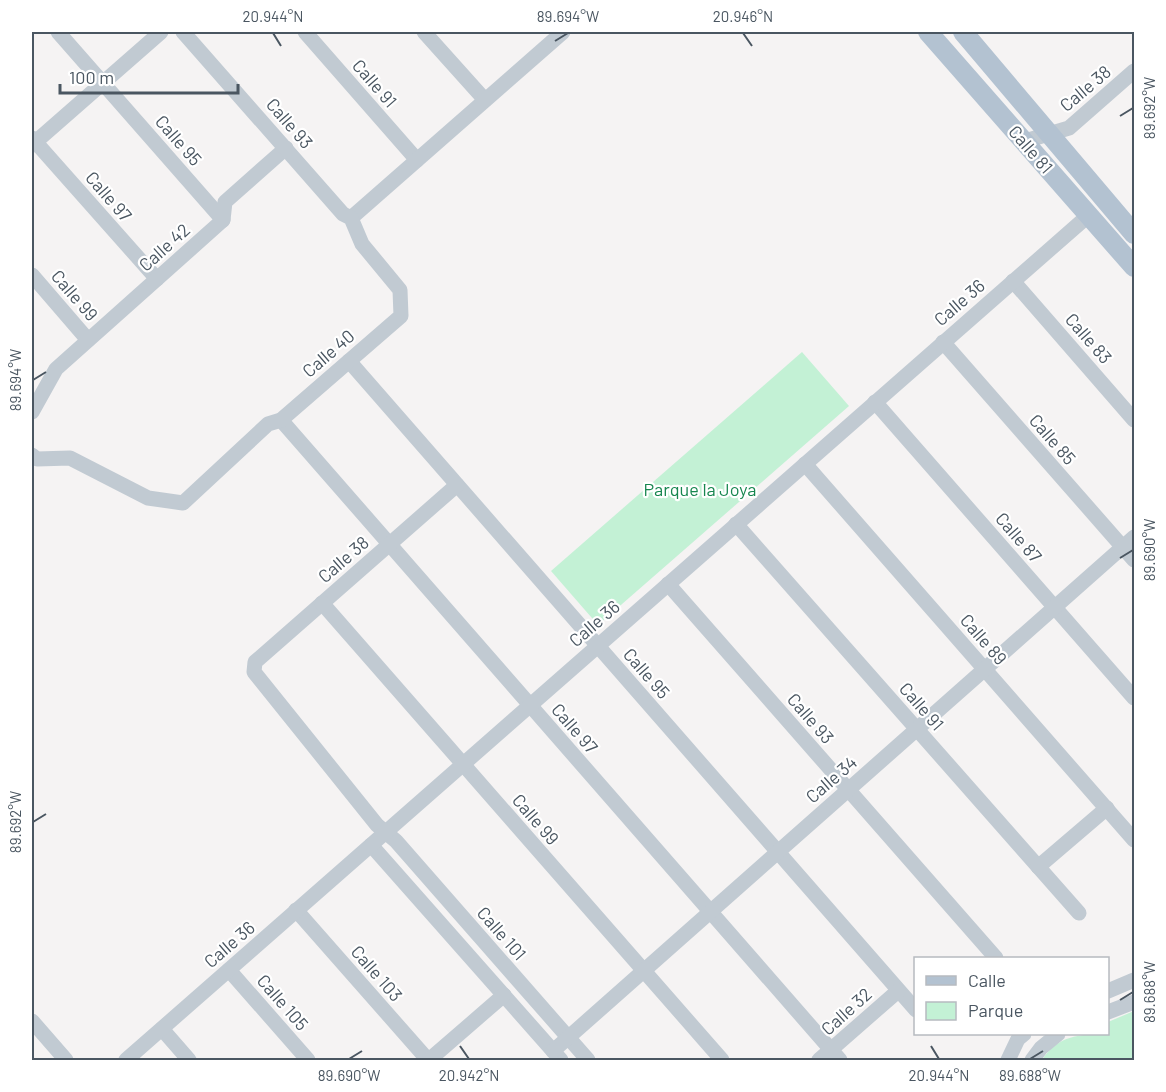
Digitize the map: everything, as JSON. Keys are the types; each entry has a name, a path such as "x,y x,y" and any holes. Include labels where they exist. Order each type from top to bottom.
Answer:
{"main road":[{"name":"Calle 81","path":"928,32 1134,267"},
{"name":"Calle 81","path":"965,34 1134,234"},
{"path":"947,54 965,34"}],"street":[{"name":"Calle 95","path":"58,32 224,220"},
{"path":"33,142 161,32"},
{"name":"Calle 93","path":"183,32 347,216 362,244 400,290 401,316"},
{"name":"Calle 91","path":"305,32 417,160"},
{"path":"424,32 485,100"},
{"path":"347,216 417,160 555,34"},
{"name":"Calle 38","path":"1024,141 1069,128 1134,71"},
{"name":"Calle 97","path":"33,142 157,279"},
{"name":"Calle 42","path":"32,412 56,369 224,220 225,202 286,148"},
{"name":"Calle 36","path":"126,1060 1089,215"},
{"name":"Calle 99","path":"32,275 88,340"},
{"name":"Calle 83","path":"1013,281 1134,420"},
{"name":"Calle 40","path":"32,455 37,459 70,458 148,498 183,502 268,424 281,420 401,316"},
{"name":"Calle 85","path":"943,342 1129,542 1134,560"},
{"name":"Calle 95","path":"349,361 914,1009"},
{"name":"Calle 87","path":"875,402 1134,698"},
{"name":"Calle 97","path":"281,420 710,912 830,1057"},
{"name":"Calle 89","path":"805,464 1134,840"},
{"name":"Calle 38","path":"255,662 457,484"},
{"name":"Calle 91","path":"736,524 1079,913"},
{"name":"Calle 34","path":"557,1056 567,1037 1129,542"},
{"name":"Calle 93","path":"668,584 995,957"},
{"name":"Calle 99","path":"322,603 722,1060"},
{"name":"Calle 101","path":"255,662 254,672 377,825 396,841 588,1060"},
{"path":"1038,867 1107,808"},
{"path":"371,845 557,1056"},
{"name":"Calle 103","path":"297,910 428,1060"},
{"name":"Calle 105","path":"229,970 308,1060"},
{"path":"1109,990 1134,980"},
{"name":"Calle 32","path":"830,1057 898,991"},
{"path":"428,1060 504,995"},
{"path":"1109,1011 1134,1002"},
{"path":"32,1022 66,1060"},
{"path":"162,1029 189,1060"},
{"path":"1008,1060 1020,1035"},
{"path":"1032,1060 1041,1048 1057,1035"}],"green space":[{"name":"Parque la Joya","path":"802,352 849,406 598,625 551,571"},
{"path":"1134,1011 1134,1060 1042,1060 1055,1045 1070,1038 1109,1035 1109,1022"}]}
